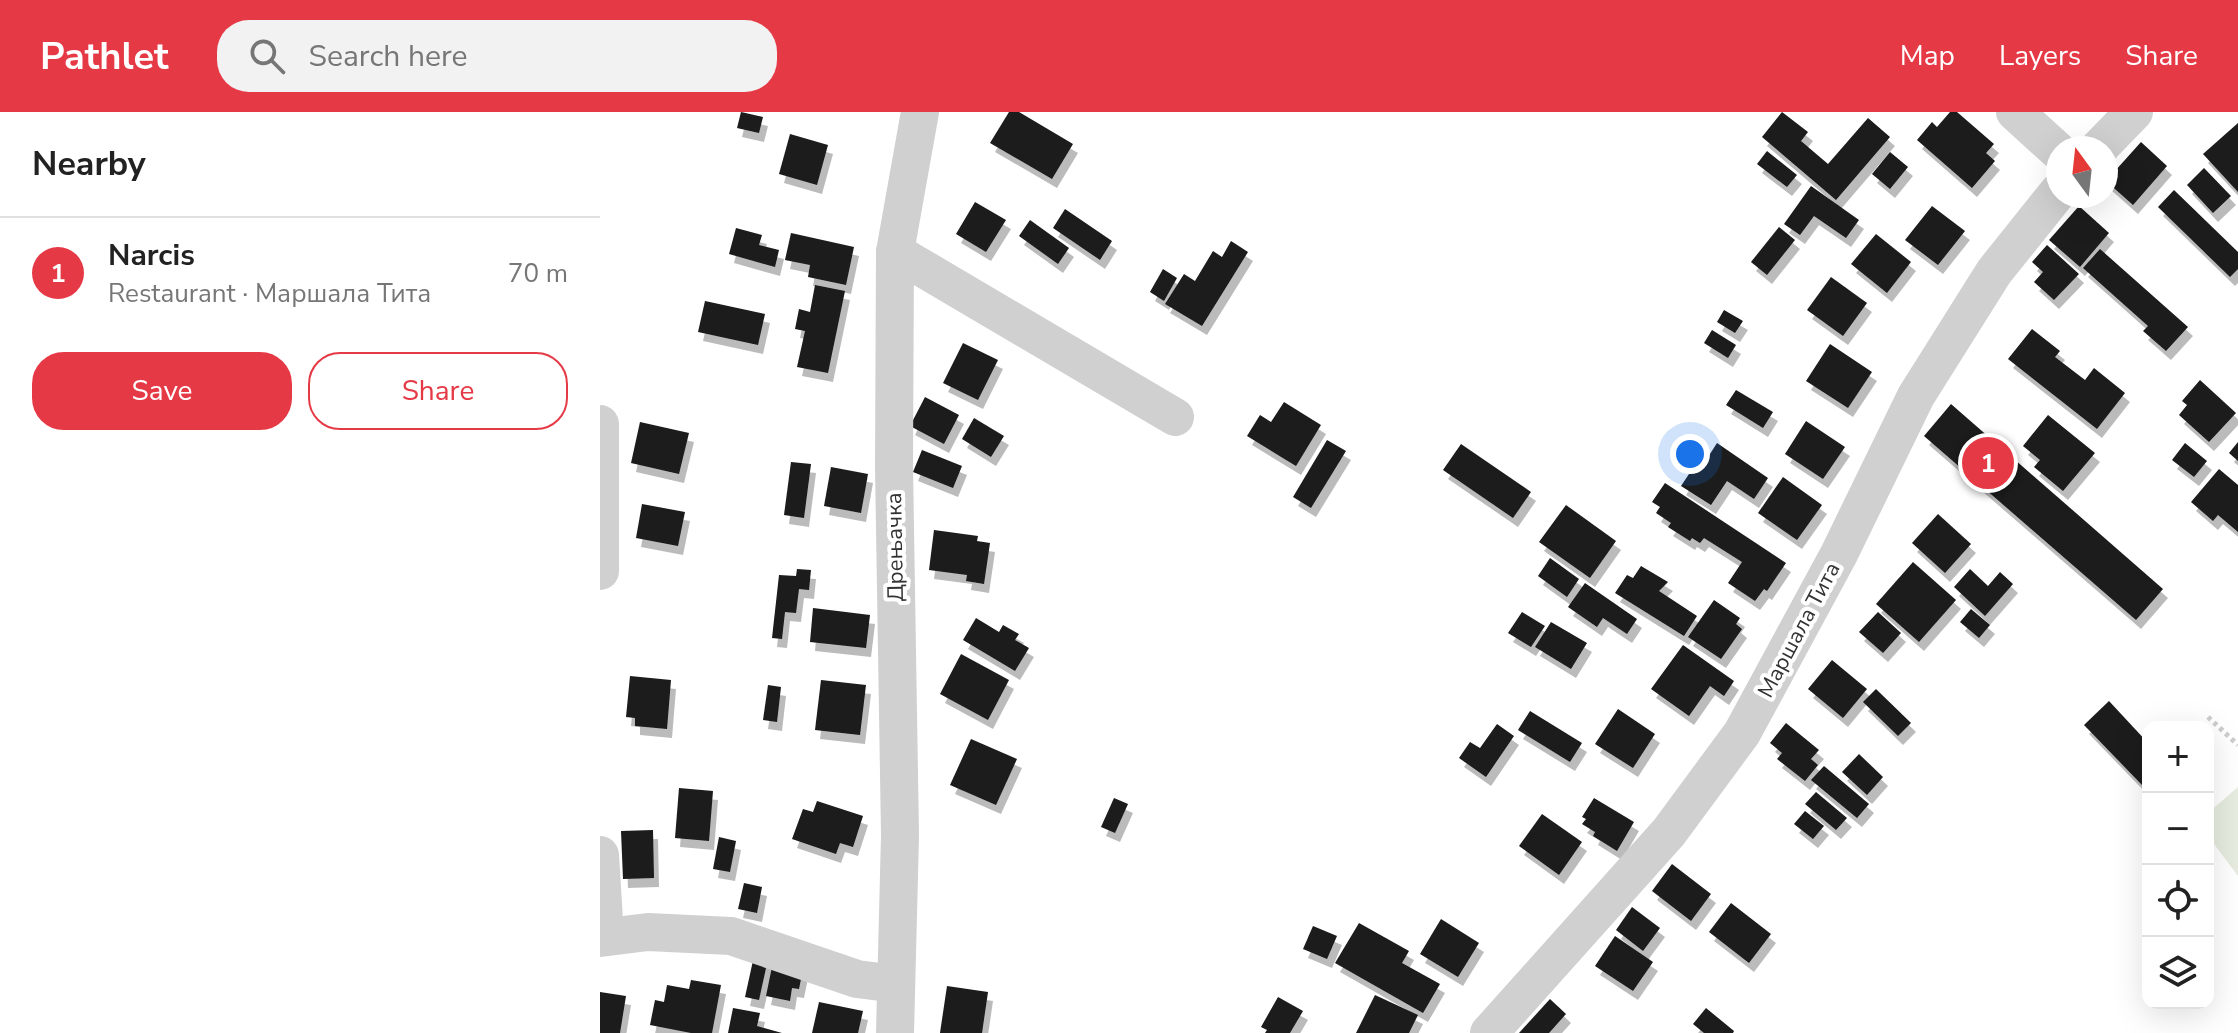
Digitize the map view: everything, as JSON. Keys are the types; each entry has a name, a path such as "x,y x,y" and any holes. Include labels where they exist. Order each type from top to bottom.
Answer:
{"street":[{"name":"Дрењачка","path":"895,1033 900,835 894,467 895,252 920,112"},
{"path":"2015,112 2046,140"},
{"path":"2111,136 2134,112"},
{"name":"Маршала Тита","path":"1489,1033 1669,832 1742,733 1839,554 1916,396 1994,272 2046,207"},
{"path":"895,252 1175,417"},
{"path":"600,424 600,571"},
{"path":"600,855 603,938 648,932 731,936 857,979 896,984"}],"path":[{"path":"2208,717 2238,745"}],"shaded area":[{"path":"2238,787 2238,876 2214,844 2214,808"}],"building":[{"path":"741,112 763,117 759,133 737,128"},
{"path":"1009,112 1019,112 1073,144 1052,179 990,143"},
{"path":"1782,112 1808,132 1801,141 1828,164 1868,118 1890,137 1836,200 1762,137"},
{"path":"1950,112 1957,112 1994,144 1986,153 1995,161 1972,188 1917,140 1932,122 1937,127"},
{"path":"2238,123 2238,192 2203,154"},
{"path":"790,134 828,145 817,185 779,174"},
{"path":"2141,142 2167,166 2133,205 2118,192 2118,168"},
{"path":"1767,151 1797,175 1787,187 1757,164"},
{"path":"1890,152 1908,167 1890,189 1872,174"},
{"path":"2204,168 2231,196 2213,213 2187,185"},
{"path":"1811,186 1859,220 1846,238 1814,216 1800,235 1784,224"},
{"path":"2174,190 2238,252 2238,269 2230,277 2158,207"},
{"path":"975,202 1006,220 986,252 956,234"},
{"path":"1932,206 1965,231 1938,265 1905,240"},
{"path":"2077,208 2081,208 2109,233 2080,267 2049,240"},
{"path":"1065,209 1112,241 1100,260 1053,228"},
{"path":"1030,220 1069,248 1058,264 1019,236"},
{"path":"1779,227 1795,240 1767,275 1751,262"},
{"path":"736,228 762,235 759,245 779,250 775,267 729,254"},
{"path":"791,233 854,247 846,285 808,277 810,265 785,260"},
{"path":"1876,234 1911,262 1887,293 1851,264"},
{"path":"1231,241 1248,252 1202,326 1165,304 1184,274 1195,281 1213,251 1222,257"},
{"path":"2047,245 2079,274 2054,300 2034,282 2043,272 2032,262"},
{"path":"2100,249 2188,327 2166,351 2143,331 2148,326 2083,268"},
{"path":"1163,269 1177,278 1164,301 1150,292"},
{"path":"1831,277 1867,303 1843,336 1807,310"},
{"path":"815,285 845,291 828,373 797,367 805,331 795,329 799,309 810,312"},
{"path":"705,301 765,314 758,345 698,332"},
{"path":"1724,310 1743,321 1735,333 1717,322"},
{"path":"2032,329 2060,351 2055,357 2085,380 2094,368 2125,393 2097,429 2008,359"},
{"path":"1712,330 1736,345 1728,358 1704,343"},
{"path":"963,343 998,360 978,400 943,383"},
{"path":"1830,344 1872,372 1848,408 1806,381"},
{"path":"2200,380 2236,413 2209,442 2179,415 2187,405 2182,401"},
{"path":"1736,390 1773,412 1763,428 1726,405"},
{"path":"925,397 959,415 944,444 910,426"},
{"path":"1284,402 1321,425 1296,466 1247,436 1260,415 1271,422"},
{"path":"1951,404 2163,589 2136,620 1924,436"},
{"path":"2048,415 2095,453 2063,491 2034,467 2040,460 2023,446"},
{"path":"974,418 1004,436 991,457 962,439"},
{"path":"1806,421 1845,447 1823,479 1785,454"},
{"path":"640,422 689,433 679,474 631,463"},
{"path":"1327,440 1346,451 1311,508 1293,497"},
{"path":"2238,442 2238,461 2229,453"},
{"path":"1717,443 1768,478 1754,499 1727,481 1711,505 1681,486 1705,450 1710,454"},
{"path":"2185,443 2207,461 2194,477 2172,460"},
{"path":"1461,444 1531,492 1513,518 1443,470"},
{"path":"922,450 962,466 953,488 913,472"},
{"path":"791,462 811,464 804,518 784,515"},
{"path":"831,467 868,474 861,513 824,506"},
{"path":"2219,469 2238,485 2238,532 2218,515 2213,521 2191,502"},
{"path":"1783,477 1822,505 1797,540 1758,513"},
{"path":"1665,483 1786,563 1767,591 1764,589 1755,601 1728,583 1742,562 1704,538 1700,543 1692,538 1690,541 1668,527 1671,523 1656,513 1660,507 1652,502"},
{"path":"642,504 685,512 678,546 636,538"},
{"path":"1566,505 1616,541 1590,578 1539,542"},
{"path":"1938,514 1971,544 1945,573 1912,543"},
{"path":"934,530 978,536 977,541 990,543 984,584 966,581 967,575 929,570"},
{"path":"1550,558 1579,579 1567,597 1538,576"},
{"path":"1913,562 1956,600 1919,642 1876,604"},
{"path":"1641,566 1668,582 1659,591 1697,616 1684,636 1615,593 1627,575 1633,578"},
{"path":"797,569 811,570 809,590 799,589 796,613 785,612 782,639 772,638 779,575 796,576"},
{"path":"1970,569 1988,586 2000,572 2013,584 1985,616 1954,587"},
{"path":"1585,583 1637,619 1627,634 1603,618 1597,627 1568,607"},
{"path":"1714,600 1740,618 1736,624 1742,629 1721,659 1688,637"},
{"path":"813,608 870,615 866,648 810,642"},
{"path":"1971,609 1990,625 1979,638 1960,622"},
{"path":"1522,612 1545,626 1531,647 1508,633"},
{"path":"1878,612 1901,633 1883,653 1859,632"},
{"path":"976,618 999,632 1003,625 1019,634 1015,640 1029,648 1015,671 963,640"},
{"path":"1551,622 1587,643 1571,669 1535,647"},
{"path":"1683,645 1734,681 1724,696 1710,686 1689,716 1651,689"},
{"path":"961,654 1009,680 988,720 940,694"},
{"path":"1832,660 1867,689 1843,718 1808,689"},
{"path":"630,676 671,680 667,729 635,726 635,718 626,717"},
{"path":"821,680 866,685 860,735 815,730"},
{"path":"768,685 781,687 777,722 763,720"},
{"path":"1876,689 1911,723 1898,736 1863,702"},
{"path":"2109,701 2142,737 2142,785 2084,725"},
{"path":"1618,709 1655,734 1633,768 1595,744"},
{"path":"1530,711 1582,743 1570,762 1518,730"},
{"path":"1786,723 1819,750 1811,759 1818,765 1805,781 1777,759 1782,753 1770,743"},
{"path":"1497,724 1514,736 1486,777 1459,758 1470,742 1480,748"},
{"path":"971,739 1017,759 996,805 950,785"},
{"path":"1859,754 1883,777 1867,795 1842,772"},
{"path":"1824,766 1869,804 1857,818 1811,780"},
{"path":"679,788 713,791 709,841 675,838"},
{"path":"1816,792 1847,818 1836,830 1805,804"},
{"path":"1114,798 1128,804 1115,833 1101,827"},
{"path":"1594,798 1634,822 1617,851 1593,836 1595,832 1582,824 1586,819 1582,817"},
{"path":"817,801 863,816 853,847 840,843 836,854 792,839 803,809 813,812"},
{"path":"1805,811 1824,826 1813,839 1794,824"},
{"path":"1542,814 1582,842 1559,875 1519,846"},
{"path":"653,830 654,878 623,879 621,831"},
{"path":"719,837 736,841 730,872 713,869"},
{"path":"1672,864 1711,894 1691,921 1652,891"},
{"path":"744,883 762,887 757,913 738,909"},
{"path":"1731,903 1771,934 1749,963 1709,932"},
{"path":"1632,907 1660,928 1643,951 1616,930"},
{"path":"1441,919 1479,943 1458,977 1420,954"},
{"path":"1359,923 1409,951 1402,963 1440,984 1423,1013 1335,963"},
{"path":"1313,926 1337,936 1327,959 1303,949"},
{"path":"1615,936 1653,962 1633,991 1595,966"},
{"path":"754,956 768,959 759,1000 745,997"},
{"path":"774,957 804,964 799,989 792,988 790,1001 766,996"},
{"path":"691,980 721,985 712,1033 691,1033 650,1025 655,1000 664,1002 667,985 689,989"},
{"path":"947,986 988,992 982,1033 940,1033"},
{"path":"600,992 626,996 620,1033 600,1033"},
{"path":"1375,995 1418,1015 1409,1033 1356,1033"},
{"path":"1278,997 1303,1011 1290,1033 1265,1033 1267,1030 1261,1027"},
{"path":"1550,999 1566,1014 1549,1033 1519,1033"},
{"path":"819,1002 863,1011 858,1033 812,1033"},
{"path":"733,1008 760,1013 757,1026 782,1033 728,1033"},
{"path":"1706,1008 1733,1033 1704,1033 1693,1024"}],"place":[{"name":"Narcis","path":"1988,463"}]}
